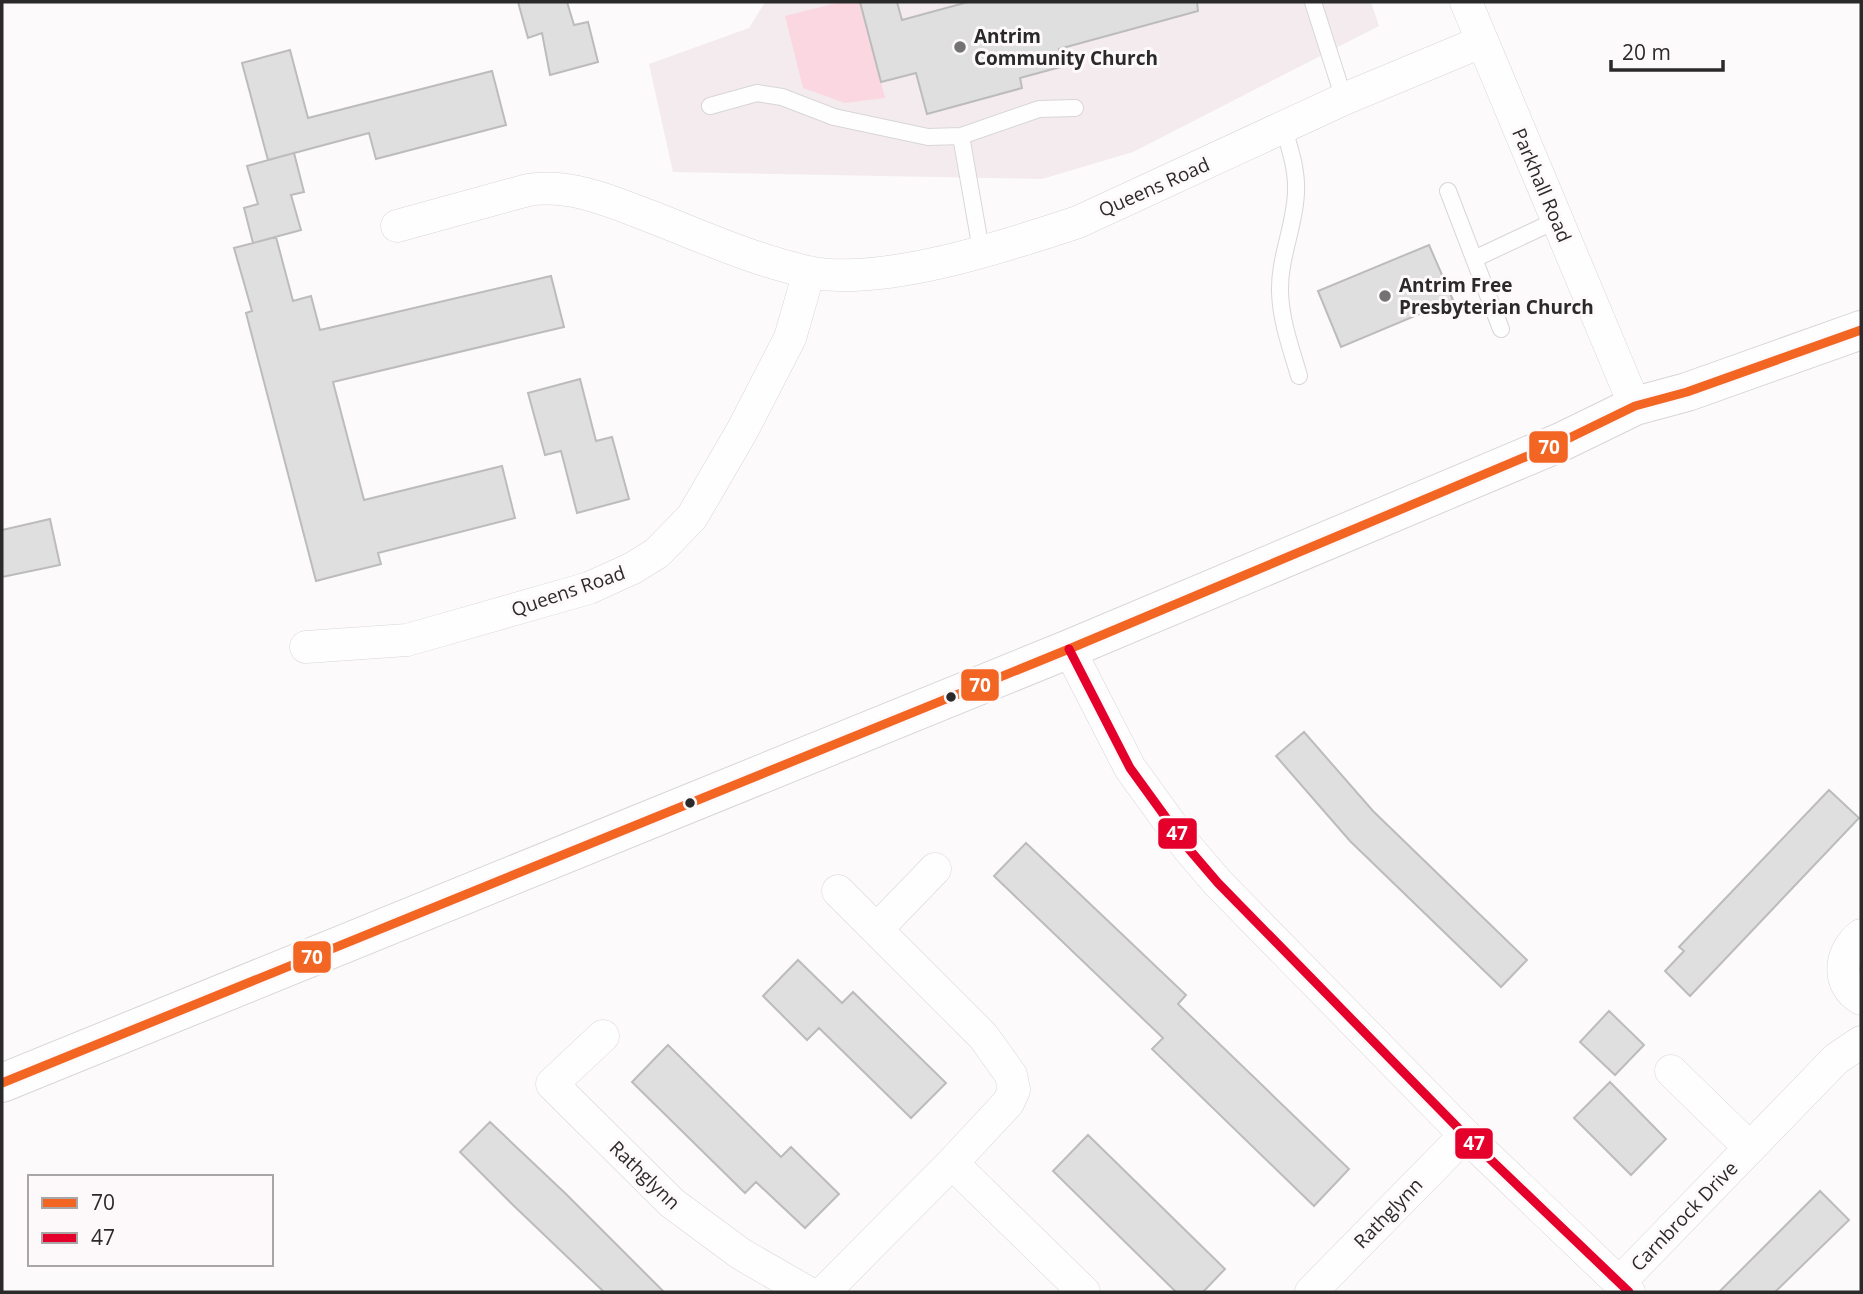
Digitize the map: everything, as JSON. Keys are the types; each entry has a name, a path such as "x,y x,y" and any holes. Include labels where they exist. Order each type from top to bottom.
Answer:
{"street":[{"name":"Parkhall Road","path":"1466,2 1635,406"},
{"name":"Queens Road","path":"397,226 528,190 550,188 603,198 761,258 809,272 867,274 981,250 1078,222 1344,99 1481,42"},
{"name":"Queens Road","path":"306,647 407,640 589,588 634,568 667,544 692,517 710,490 779,362 798,316 809,272"},
{"path":"2,1083 1069,649 1549,447 1635,406 1686,392 1861,330"},
{"path":"1069,649 1130,768 1188,848 1249,917 1465,1135 1624,1288"},
{"path":"877,929 935,869"},
{"path":"824,1292 952,1163 1008,1102 1014,1090 1011,1075 983,1036 838,891"},
{"path":"1861,935 1852,942 1843,964 1849,987 1861,999"},
{"name":"Rathglynn","path":"604,1036 552,1084 680,1210 741,1254 807,1292"},
{"name":"Carnbrock Drive","path":"1624,1288 1750,1148 1842,1053 1861,1042"},
{"name":"Carnbrock Drive","path":"1671,1072 1750,1148"},
{"name":"Rathglynn","path":"1311,1292 1465,1135"},
{"path":"952,1163 1084,1292"}],"lane":[{"path":"1313,2 1344,99"},
{"path":"710,106 757,93 782,97 834,117 928,137 961,136 1039,109 1075,108"},
{"path":"1284,129 1294,167 1296,191 1282,257 1280,292 1283,322 1299,376"},
{"path":"961,136 981,250"},
{"path":"1448,191 1501,329"},
{"path":"1474,259 1557,220"}],"shaded area":[{"path":"765,2 1371,2 1379,26 1133,152 1042,179 673,172 649,64 749,28"},
{"path":"841,2 860,2 885,98 845,103 803,88 785,16"}],"building":[{"path":"518,2 567,2 574,25 588,22 598,62 550,75 542,33 528,38"},
{"path":"860,2 897,2 902,20 968,2 1197,2 1198,11 1059,49 1064,66 1020,78 1022,88 927,114 916,73 881,82"},
{"path":"290,50 308,118 492,71 506,125 376,159 369,133 268,160 242,63"},
{"path":"294,153 304,192 291,195 301,230 253,243 244,208 258,204 247,166"},
{"path":"276,237 293,301 311,296 320,330 551,276 564,327 333,382 364,500 502,466 515,518 378,553 381,564 316,581 246,313 252,311 234,248"},
{"name":"Antrim Free Presbyterian Church","path":"1429,245 1453,300 1341,347 1318,291"},
{"path":"580,379 596,441 612,437 629,499 577,513 561,451 545,455 528,393"},
{"path":"50,519 60,565 2,577 2,530"},
{"path":"1304,732 1373,811 1527,960 1501,987 1350,841 1276,756"},
{"path":"1829,790 1859,818 1690,996 1665,971 1684,951 1679,947"},
{"path":"1026,843 1186,995 1178,1004 1349,1169 1314,1206 1152,1049 1163,1038 994,876"},
{"path":"798,960 842,1003 853,992 946,1083 911,1118 819,1028 807,1040 763,996"},
{"path":"1609,1011 1644,1045 1615,1075 1580,1042"},
{"path":"668,1045 781,1157 791,1147 839,1194 805,1228 756,1182 745,1193 632,1082"},
{"path":"1610,1082 1666,1139 1631,1175 1574,1118"},
{"path":"490,1122 664,1292 604,1292 513,1205 460,1152"},
{"path":"1088,1135 1225,1269 1203,1292 1176,1292 1053,1171"},
{"path":"1820,1191 1849,1220 1775,1292 1719,1292"}],"transit line":[{"name":"70","path":"2,1083 1069,649 1561,442 1635,406 1687,392 1861,330"},
{"name":"47","path":"1069,649 1130,768 1188,848 1218,883 1465,1135 1629,1292"}],"place":[{"name":"Antrim Community Church","path":"960,47"},
{"name":"Antrim Free Presbyterian Church","path":"1385,296"}]}
